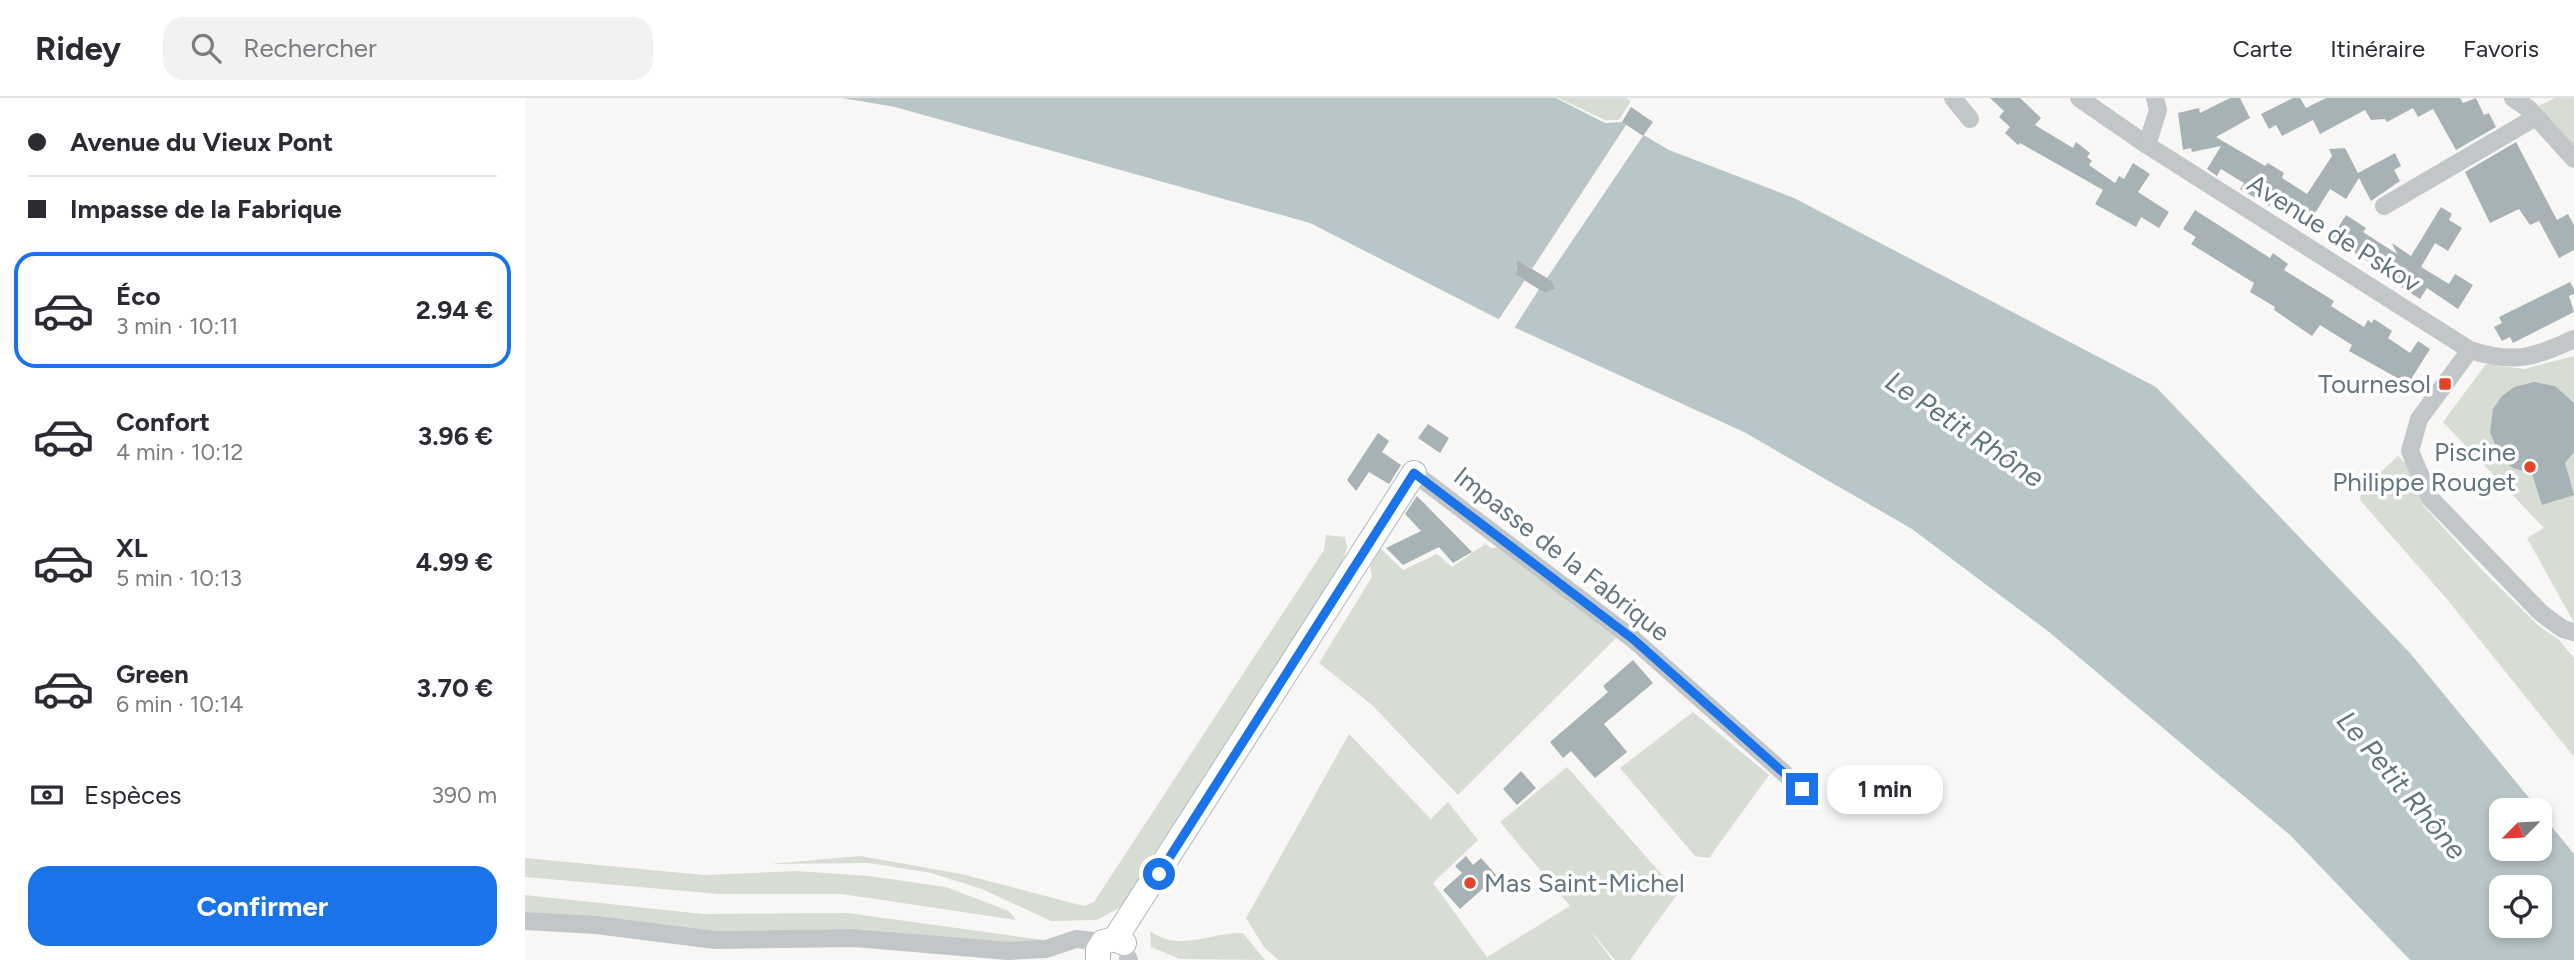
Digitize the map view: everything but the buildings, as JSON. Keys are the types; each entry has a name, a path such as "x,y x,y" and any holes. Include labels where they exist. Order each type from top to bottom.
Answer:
{"street":[{"path":"1953,98 1969,119"},
{"name":"Avenue de Pskov","path":"2079,98 2147,145 2470,350 2496,359 2535,358 2574,340"},
{"path":"2147,145 2158,110 2155,98"},
{"path":"2513,98 2536,117 2574,159"},
{"path":"2384,206 2536,117"},
{"path":"2470,350 2419,419 2410,451 2430,498 2541,613 2563,629 2574,632"},
{"path":"525,921 596,925 715,940 855,938 1008,951 1046,949 1063,943 1114,947 1414,473"},
{"name":"Impasse de la Fabrique","path":"1414,473 1633,639 1802,789"}],"shaded area":[{"path":"1558,98 1626,98 1631,101 1619,120 1605,120"},
{"path":"2555,98 2574,98 2574,150 2538,106"},
{"name":"Piscine Philippe Rouget","path":"2574,356 2573,621 2527,538 2544,528 2443,422 2486,364 2524,369"},
{"path":"2398,456 2408,466 2423,505 2481,569 2540,627 2558,639 2574,658 2574,757 2446,598 2360,500 2361,490"},
{"path":"1326,535 1345,537 1347,548 1343,560 1309,621 1124,909 1119,908 1097,920 1051,921 982,889 931,873 869,863 770,864 860,856 962,874 1084,906 1094,902 1324,550"},
{"path":"1485,544 1491,548 1505,547 1616,638 1458,795 1372,705 1319,663 1372,577 1370,566 1380,548 1403,570 1437,554 1452,567"},
{"path":"1693,712 1769,775 1709,858 1695,856 1620,768"},
{"path":"1349,734 1431,819 1448,802 1478,840 1433,883 1487,957 1570,906 1500,822 1567,767 1678,893 1630,960 1615,960 1589,929 1612,960 1278,960 1264,947 1246,918"},
{"path":"525,858 704,875 797,871 869,876 946,887 1009,911 1016,920 842,894 719,894 525,877"},
{"path":"525,895 703,914 848,913 1044,940 1030,946 862,929 708,931 525,912"},
{"path":"1150,931 1161,937 1184,941 1243,933 1265,960 1180,959 1151,947"}],"water":[{"name":"Le Petit Rhône","path":"842,98 1556,98 1605,123 1622,122 1669,150 1794,198 2156,387 2410,653 2529,798 2489,798 2489,861 2552,861 2552,827 2574,854 2574,960 2410,960 2290,835 2049,632 1912,529 1744,432 1518,329 1310,223 895,107","holes":["1524,264 1552,281 1553,290 1545,293 1516,275 1516,267"]}],"pier":[{"path":"1628,122 1645,133 1545,281 1530,272"},
{"path":"1527,277 1541,286 1513,330 1497,322"}],"place":[{"name":"Tournesol","path":"2445,384"},
{"name":"Piscine Philippe Rouget","path":"2530,467"},
{"name":"Mas Saint-Michel","path":"1470,883"}],"route":[{"path":"1159,874 1290,669 1354,562 1414,473 1633,639 1802,789"}]}
